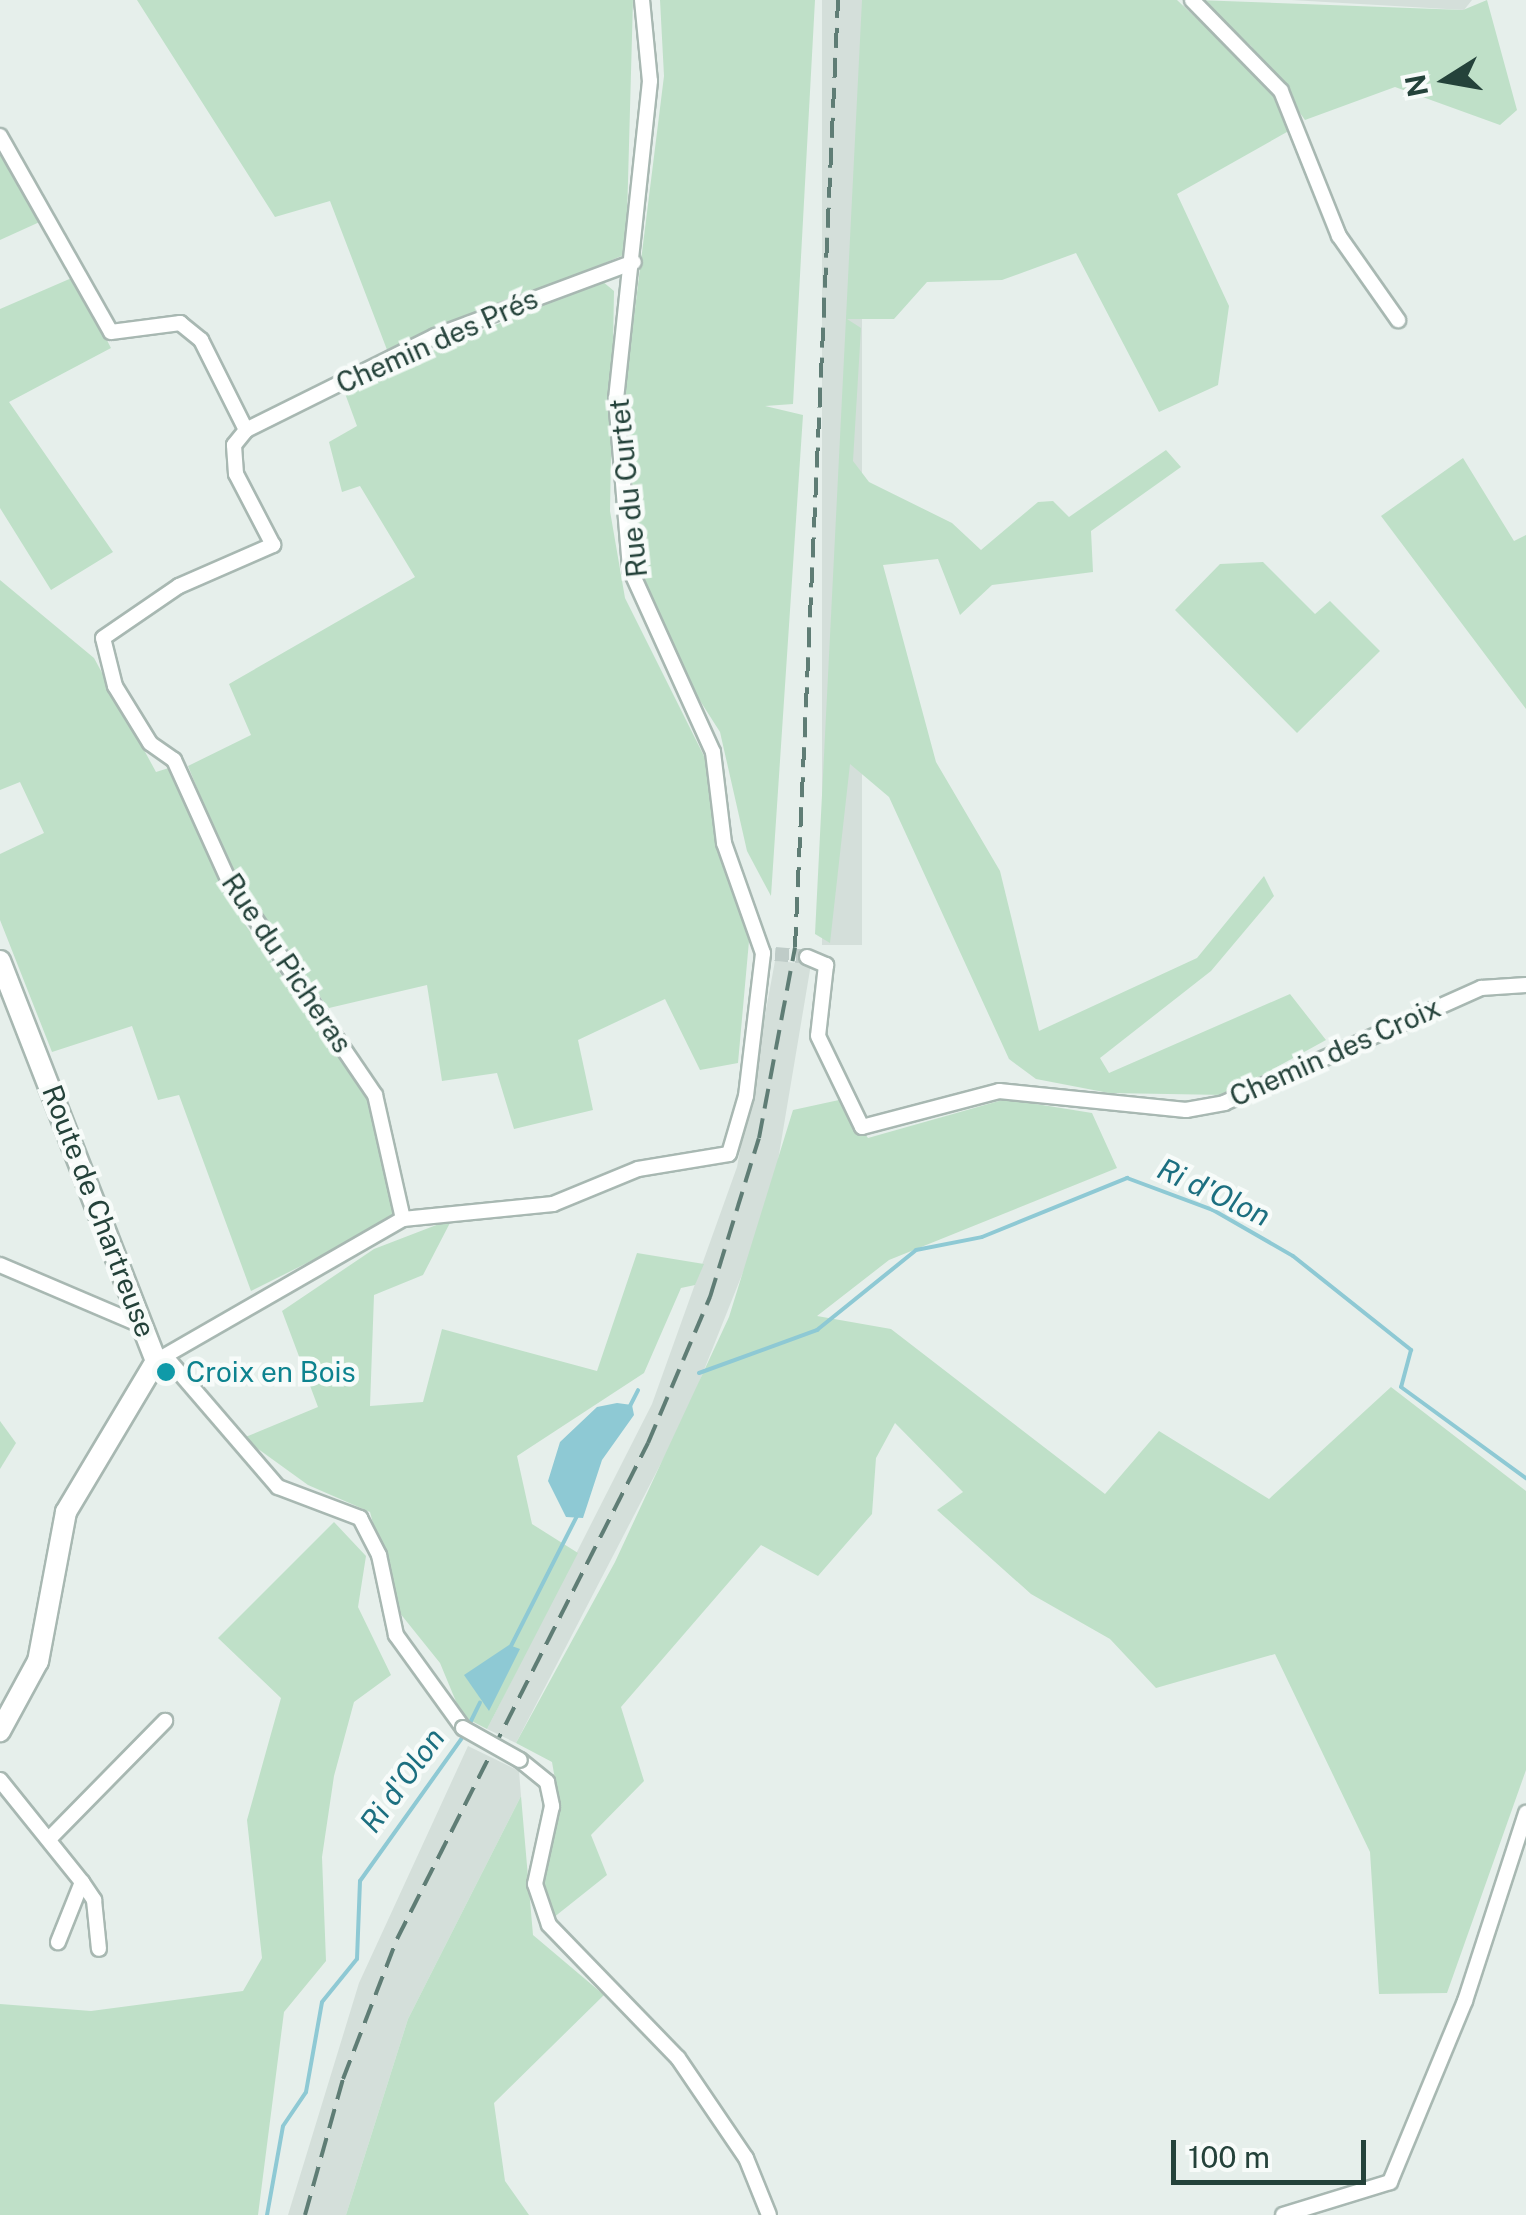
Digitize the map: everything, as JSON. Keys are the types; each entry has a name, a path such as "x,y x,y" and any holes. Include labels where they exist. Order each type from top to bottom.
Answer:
{"main road":[{"name":"Route de Chartreuse","path":"0,961 141,1325 161,1360 66,1512 38,1661 0,1732"}],"street":[{"name":"Rue du Curtet","path":"402,1218 552,1204 638,1168 729,1154 746,1096 769,954 724,843 712,752 630,568 616,398 634,262 650,81 642,0"},
{"path":"1192,0 1281,91 1339,236 1398,320"},
{"path":"0,136 110,332 180,323 201,340 246,430"},
{"name":"Chemin des Prés","path":"246,430 435,336 634,262"},
{"name":"Rue du Picheras","path":"246,430 234,445 236,474 273,544 178,586 103,638 102,652 150,743 174,760 228,879 375,1095 402,1218"},
{"name":"Chemin des Croix","path":"807,957 826,965 818,1036 862,1127 999,1091 1186,1110 1224,1103 1481,988 1526,984"},
{"path":"402,1218 161,1360 278,1486 360,1518 379,1555 396,1635 464,1728 520,1760 547,1782 552,1806 535,1884 550,1925 678,2058 746,2158 769,2215"},
{"path":"0,1265 141,1325"},
{"path":"51,1838 166,1721"},
{"path":"0,1780 51,1838 94,1900 98,1949"},
{"path":"1283,2215 1390,2182 1465,2001 1526,1813"},
{"path":"58,1942 82,1882"}],"shaded area":[{"path":"822,0 862,0 862,945 822,945"},
{"path":"1291,0 1472,0 1464,10"},
{"path":"775,961 811,964 771,1202 686,1415 516,1743 487,1729 652,1404 737,1167"},
{"path":"468,1746 519,1771 521,1796 408,2019 346,2215 288,2215 359,1983"}],"green space":[{"path":"137,0 633,0 626,254 389,355 330,201 275,217"},
{"path":"660,0 815,0 793,404 765,406 803,415 771,896 747,851 720,732 674,660 644,577 622,413 664,76"},
{"path":"862,0 1177,0 1268,86 1294,128 1177,194 1229,306 1218,385 1159,412 1076,253 1002,280 927,282 894,319 847,319 861,328 853,461 869,482 952,523 981,550 1038,502 1053,501 1069,517 1166,450 1181,467 1091,531 1093,572 992,585 960,615 938,559 883,565 936,762 1000,871 1039,1031 1197,958 1264,876 1274,896 1211,971 1100,1058 1109,1073 1290,994 1326,1040 1226,1095 1109,1093 1036,1079 1009,1059 889,797 850,764 830,943 815,934"},
{"path":"1196,0 1463,10 1487,0 1517,110 1500,125 1395,87 1305,120 1251,46"},
{"path":"0,147 44,220 0,240"},
{"path":"74,277 111,348 9,402 113,552 51,590 0,508 0,309"},
{"path":"602,281 614,291 610,511 625,598 705,758 716,836 749,941 738,1063 700,1070 665,999 578,1040 593,1110 514,1129 497,1073 442,1081 427,985 329,1008 244,903 188,766 251,735 229,684 415,577 360,486 342,492 329,442 357,426 343,388"},
{"path":"1463,458 1514,541 1526,535 1526,709 1381,516"},
{"path":"1263,562 1315,614 1330,601 1380,651 1297,733 1175,610 1220,564"},
{"path":"0,580 94,658 156,772 172,767 226,898 365,1092 395,1219 251,1291 179,1095 158,1100 132,1026 52,1052 0,920 0,854 44,833 20,782 0,790"},
{"path":"1006,1099 1092,1113 1117,1168 889,1260 817,1316 891,1329 1105,1494 1159,1431 1269,1499 1391,1387 1526,1491 1526,1770 1447,1993 1379,1994 1370,1852 1275,1654 1156,1688 1110,1639 1031,1594 937,1510 963,1492 895,1423 876,1458 872,1514 818,1576 761,1545 621,1707 644,1781 591,1835 607,1875 553,1918 543,1883 558,1797 552,1762 516,1743 615,1562 729,1317 793,1110 839,1100 868,1138"},
{"path":"452,1219 423,1275 374,1295 370,1406 423,1402 442,1329 597,1371 637,1253 704,1264 695,1285 681,1288 644,1373 517,1456 532,1524 578,1553 487,1729 462,1716 440,1663 395,1607 370,1512 308,1485 243,1438 318,1407 282,1311 374,1249"},
{"path":"0,1421 16,1443 0,1469"},
{"path":"334,1522 366,1556 358,1607 391,1675 354,1702 334,1776 322,1857 326,1961 284,2012 258,2215 0,2215 0,2004 91,2011 243,1991 262,1958 247,1820 281,1698 218,1638"},
{"path":"521,1796 533,1935 604,1995 494,2103 505,2181 529,2215 346,2215 408,2019"}],"water":[{"path":"632,1405 634,1415 602,1460 583,1518 566,1517 548,1481 560,1442 597,1407"},
{"path":"509,1645 520,1649 489,1711 464,1675"}],"waterway":[{"name":"Ri d'Olon","path":"699,1373 817,1330 916,1250 982,1237 1127,1178 1213,1210 1293,1256 1411,1350 1401,1387 1526,1478"},
{"name":"Ri d'Olon","path":"629,1408 638,1390"},
{"name":"Ri d'Olon","path":"511,1646 577,1516"},
{"name":"Ri d'Olon","path":"469,1725 480,1702"},
{"name":"Ri d'Olon","path":"267,2215 283,2126 306,2092 322,2002 357,1959 360,1881 465,1734"}],"tunnel":[{"path":"775,954 807,957"}],"railway":[{"path":"305,2215 343,2079 397,1939 648,1443 710,1297 759,1138 795,947 838,0"}],"place":[{"name":"Croix en Bois","path":"166,1372"}]}
